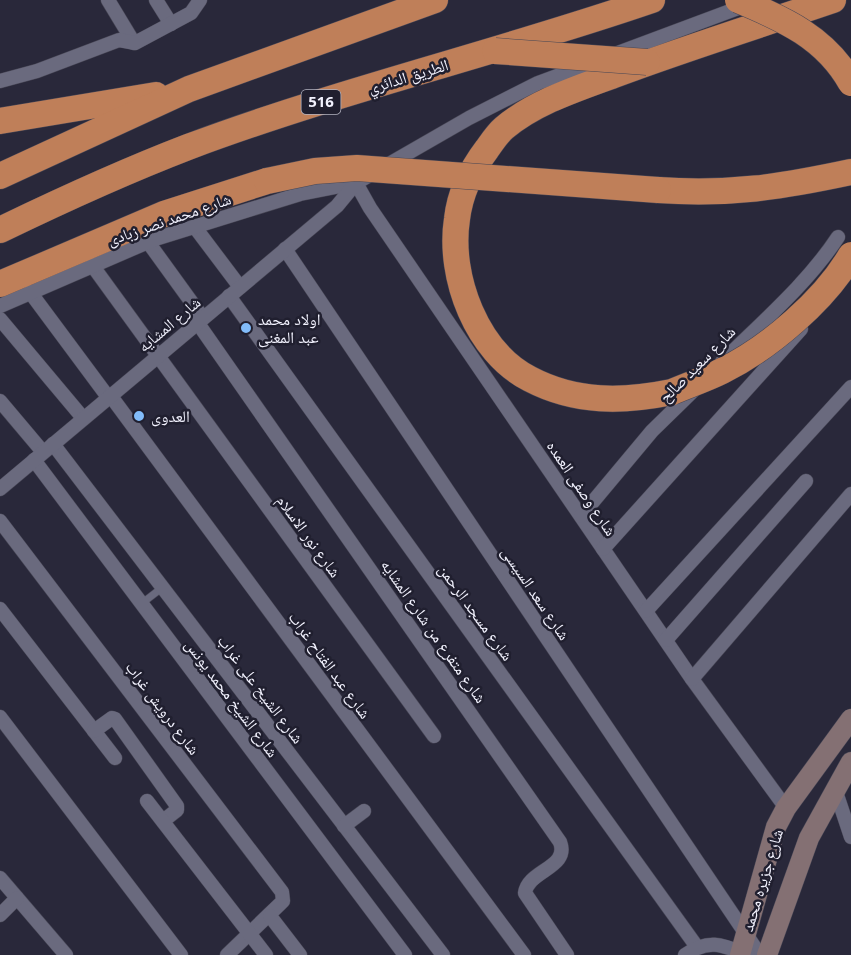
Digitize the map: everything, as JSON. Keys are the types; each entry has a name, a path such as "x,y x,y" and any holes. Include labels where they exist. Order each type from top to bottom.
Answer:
{"highway":[{"path":"0,176 189,89 435,0"},
{"name":"الطريق الدائري","path":"0,230 80,191 188,147 298,109 495,51 652,0"},
{"path":"738,0 783,19 816,40 842,68 851,83"},
{"path":"833,0 647,63 531,108 502,129 477,163 464,188 457,219 455,246 468,306 487,340 510,365 529,379 553,389 590,399 633,400 672,392 724,370 765,343 822,296 845,246"},
{"path":"495,51 647,63"},
{"path":"0,121 189,89"},
{"path":"0,284 164,214 267,181 315,171 357,168 435,172 706,194 755,190 851,172"}],"main road":[{"name":"شارع جزيره محمد","path":"743,949 776,827 786,808 851,718"},
{"name":"شارع جزيره محمد","path":"767,955 809,838 851,762"}],"street":[{"path":"108,0 134,43"},
{"path":"156,0 171,24"},
{"path":"0,81 37,71 115,41 134,43 194,11 200,0"},
{"path":"356,183 469,117 538,83 759,0"},
{"name":"شارع محمد نصر زبادى","path":"0,306 148,242 300,194 356,183"},
{"name":"شارع المشايه","path":"1,485 337,207 356,183"},
{"name":"شارع وصفى العمده","path":"356,183 370,208 692,679 786,808"},
{"name":"شارع مسجد الرحمن","path":"195,226 234,292 691,951"},
{"path":"148,242 200,320"},
{"name":"شارع سعيد صالح","path":"581,516 652,431 784,301 825,257 845,246"},
{"name":"شارع سعد السيسى","path":"285,249 743,949 760,955"},
{"name":"شارع نور الاسلام","path":"92,265 434,736"},
{"path":"603,549 851,273"},
{"name":"شارع عبد الفتاح غراب","path":"30,292 524,955"},
{"path":"0,319 82,418"},
{"name":"شارع متفرع من شارع المشايه","path":"200,320 560,842 562,850 560,858 530,881 525,893 567,955"},
{"path":"646,611 851,387"},
{"path":"0,401 43,452"},
{"name":"شارع الشيخ على غراب","path":"43,452 163,587 443,955"},
{"name":"شارع الشيخ محمد يونس","path":"43,452 141,604 405,955"},
{"path":"666,640 806,481"},
{"path":"692,679 851,494"},
{"name":"شارع درويش غراب","path":"0,521 278,887 283,901 270,916"},
{"path":"0,609 115,758"},
{"path":"0,717 181,955"},
{"path":"94,731 112,718 115,719 177,806 177,810 163,821"},
{"path":"835,789 851,837"},
{"path":"147,801 266,955"},
{"path":"344,826 364,811"},
{"path":"0,878 66,955"},
{"path":"0,915 17,898"},
{"path":"227,955 270,916 300,955"},
{"path":"691,951 718,945 743,949"}],"lane":[{"path":"141,604 163,587"}],"place":[{"name":"اولاد محمد عبد المغنى","path":"246,328"},
{"name":"العدوى","path":"139,416"}]}
